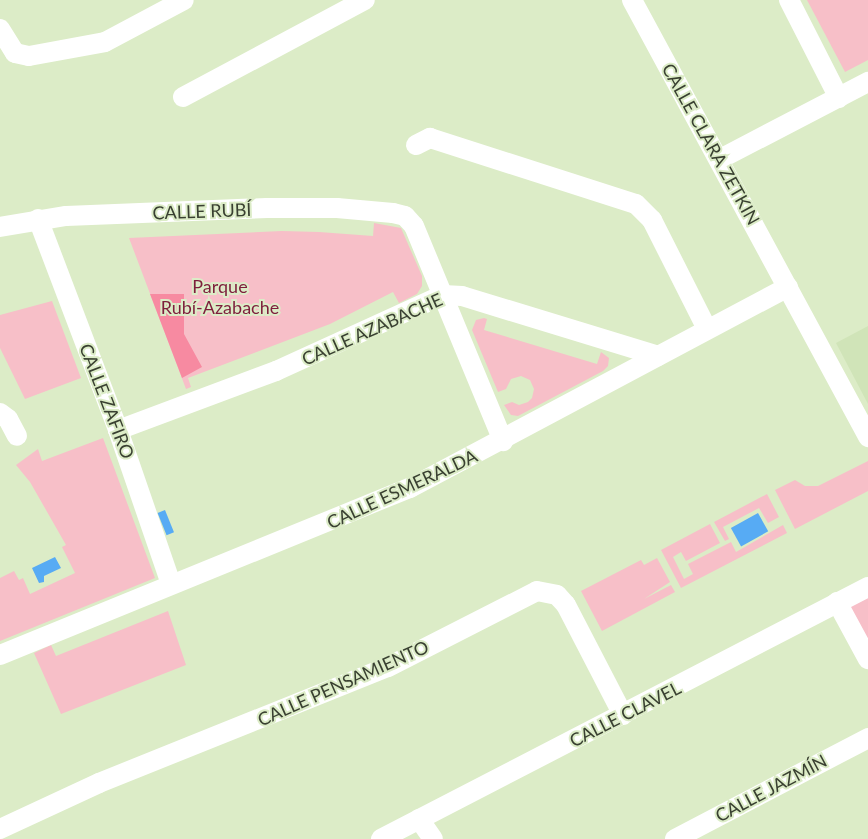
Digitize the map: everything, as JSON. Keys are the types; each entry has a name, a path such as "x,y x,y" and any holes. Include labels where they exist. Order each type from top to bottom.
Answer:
{"street":[{"path":"0,29 15,53 29,56 105,42 184,0"},
{"path":"183,97 365,0"},
{"name":"CALLE CLARA ZETKIN","path":"632,0 720,159 868,437"},
{"path":"789,0 839,98"},
{"path":"720,159 868,82"},
{"path":"416,145 430,138 636,204 652,220 707,329"},
{"name":"CALLE RUBÍ","path":"0,227 38,219 66,216 301,208 387,212 405,216 414,226 443,295"},
{"name":"CALLE ZAFIRO","path":"38,219 118,430 172,584"},
{"name":"CALLE ESMERALDA","path":"0,655 172,584 378,503 440,474 707,329 788,288"},
{"path":"443,295 502,441"},
{"name":"CALLE AZABACHE","path":"118,430 276,372 443,295 462,296 658,356"},
{"path":"0,413 8,419 17,436"},
{"name":"CALLE CLAVEL","path":"381,839 868,587"},
{"name":"CALLE PENSAMIENTO","path":"0,830 98,783 388,666 537,591 556,595 566,605 623,715"},
{"path":"838,602 868,659"},
{"name":"CALLE JAZMÍN","path":"674,839 868,738"},
{"path":"419,819 433,839"}],"shaded area":[{"path":"150,294 184,294 184,334 202,367 182,378"},
{"path":"868,326 868,404 836,343"}],"green space":[{"path":"807,0 868,0 868,60 845,72"},
{"name":"Parque Rubí-Azabache","path":"374,223 401,228 422,276 422,286 417,294 399,303 393,292 330,324 188,378 191,387 186,389 129,238 282,231 373,236"},
{"path":"52,301 81,378 25,399 0,348 0,315"},
{"path":"487,319 484,330 597,364 601,352 609,358 608,366 603,371 518,416 511,415 504,405 512,402 519,405 528,402 532,398 534,389 530,380 521,376 511,379 506,389 498,392 472,330 476,320"},
{"path":"103,438 155,578 0,641 0,578 14,571 19,580 23,578 30,594 75,573 62,547 66,545 30,482 16,465 38,449 42,461"},
{"path":"868,461 868,491 795,529 775,490 795,480 805,486 818,486"},
{"path":"767,494 779,517 768,523 759,508 723,527 729,539 725,541 714,522"},
{"path":"710,524 720,543 686,561 681,552 673,557 684,579 693,574 688,564 731,542 736,552 783,525 787,533 681,588 661,550"},
{"path":"657,558 670,582 644,599 671,585 675,592 602,631 581,591 641,560 644,565"},
{"path":"868,587 868,659 838,602"},
{"path":"168,611 186,665 61,714 34,653 51,645 56,656"}],"water":[{"path":"165,510 174,532 167,535 158,513"},
{"path":"758,513 768,531 741,546 731,528"},
{"path":"55,557 61,568 44,576 44,582 39,583 32,568"}]}
